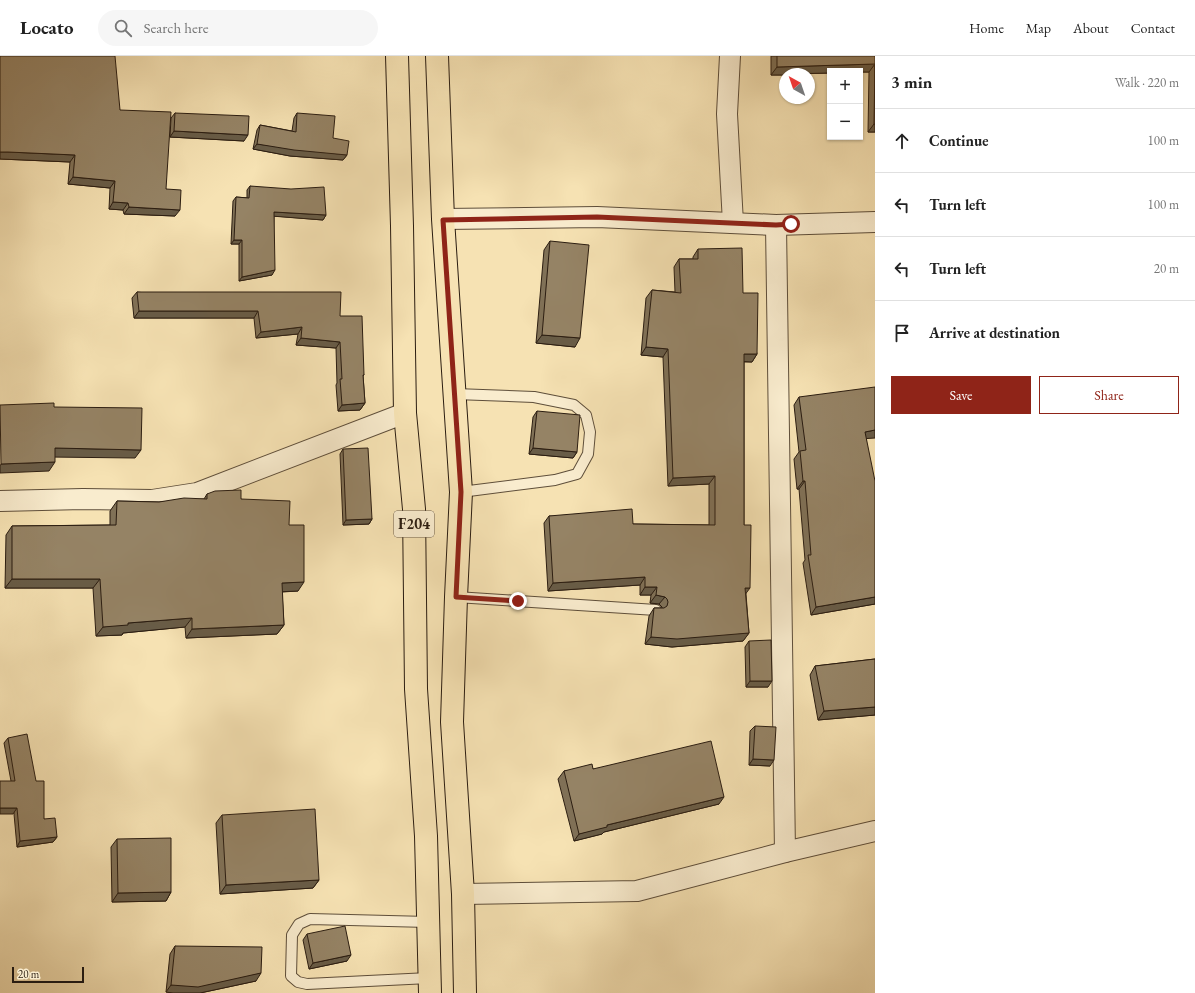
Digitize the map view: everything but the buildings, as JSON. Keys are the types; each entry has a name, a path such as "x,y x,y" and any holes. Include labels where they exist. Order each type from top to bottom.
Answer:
{"main road":[{"name":"F204","path":"397,56 405,413 414,509 416,689 426,836 430,985"},
{"path":"437,56 443,220 461,492 452,722 463,894 465,993"}],"street":[{"path":"730,56 727,114 732,223"},
{"path":"443,220 597,217 776,225 875,222"},
{"path":"776,225 785,852"},
{"path":"0,501 83,499 152,500 198,493 405,413"},
{"path":"463,894 637,891 785,852 875,831"}],"lane":[{"path":"455,394 534,397 574,405 586,415 590,432 588,454 577,474 555,480 461,492"},
{"path":"456,597 656,610"},
{"path":"428,922 310,919 299,924 292,935 291,976 298,982 308,984 430,985"}],"route":[{"path":"518,601 456,597 461,492 443,220 597,217 776,225 791,224"}]}
